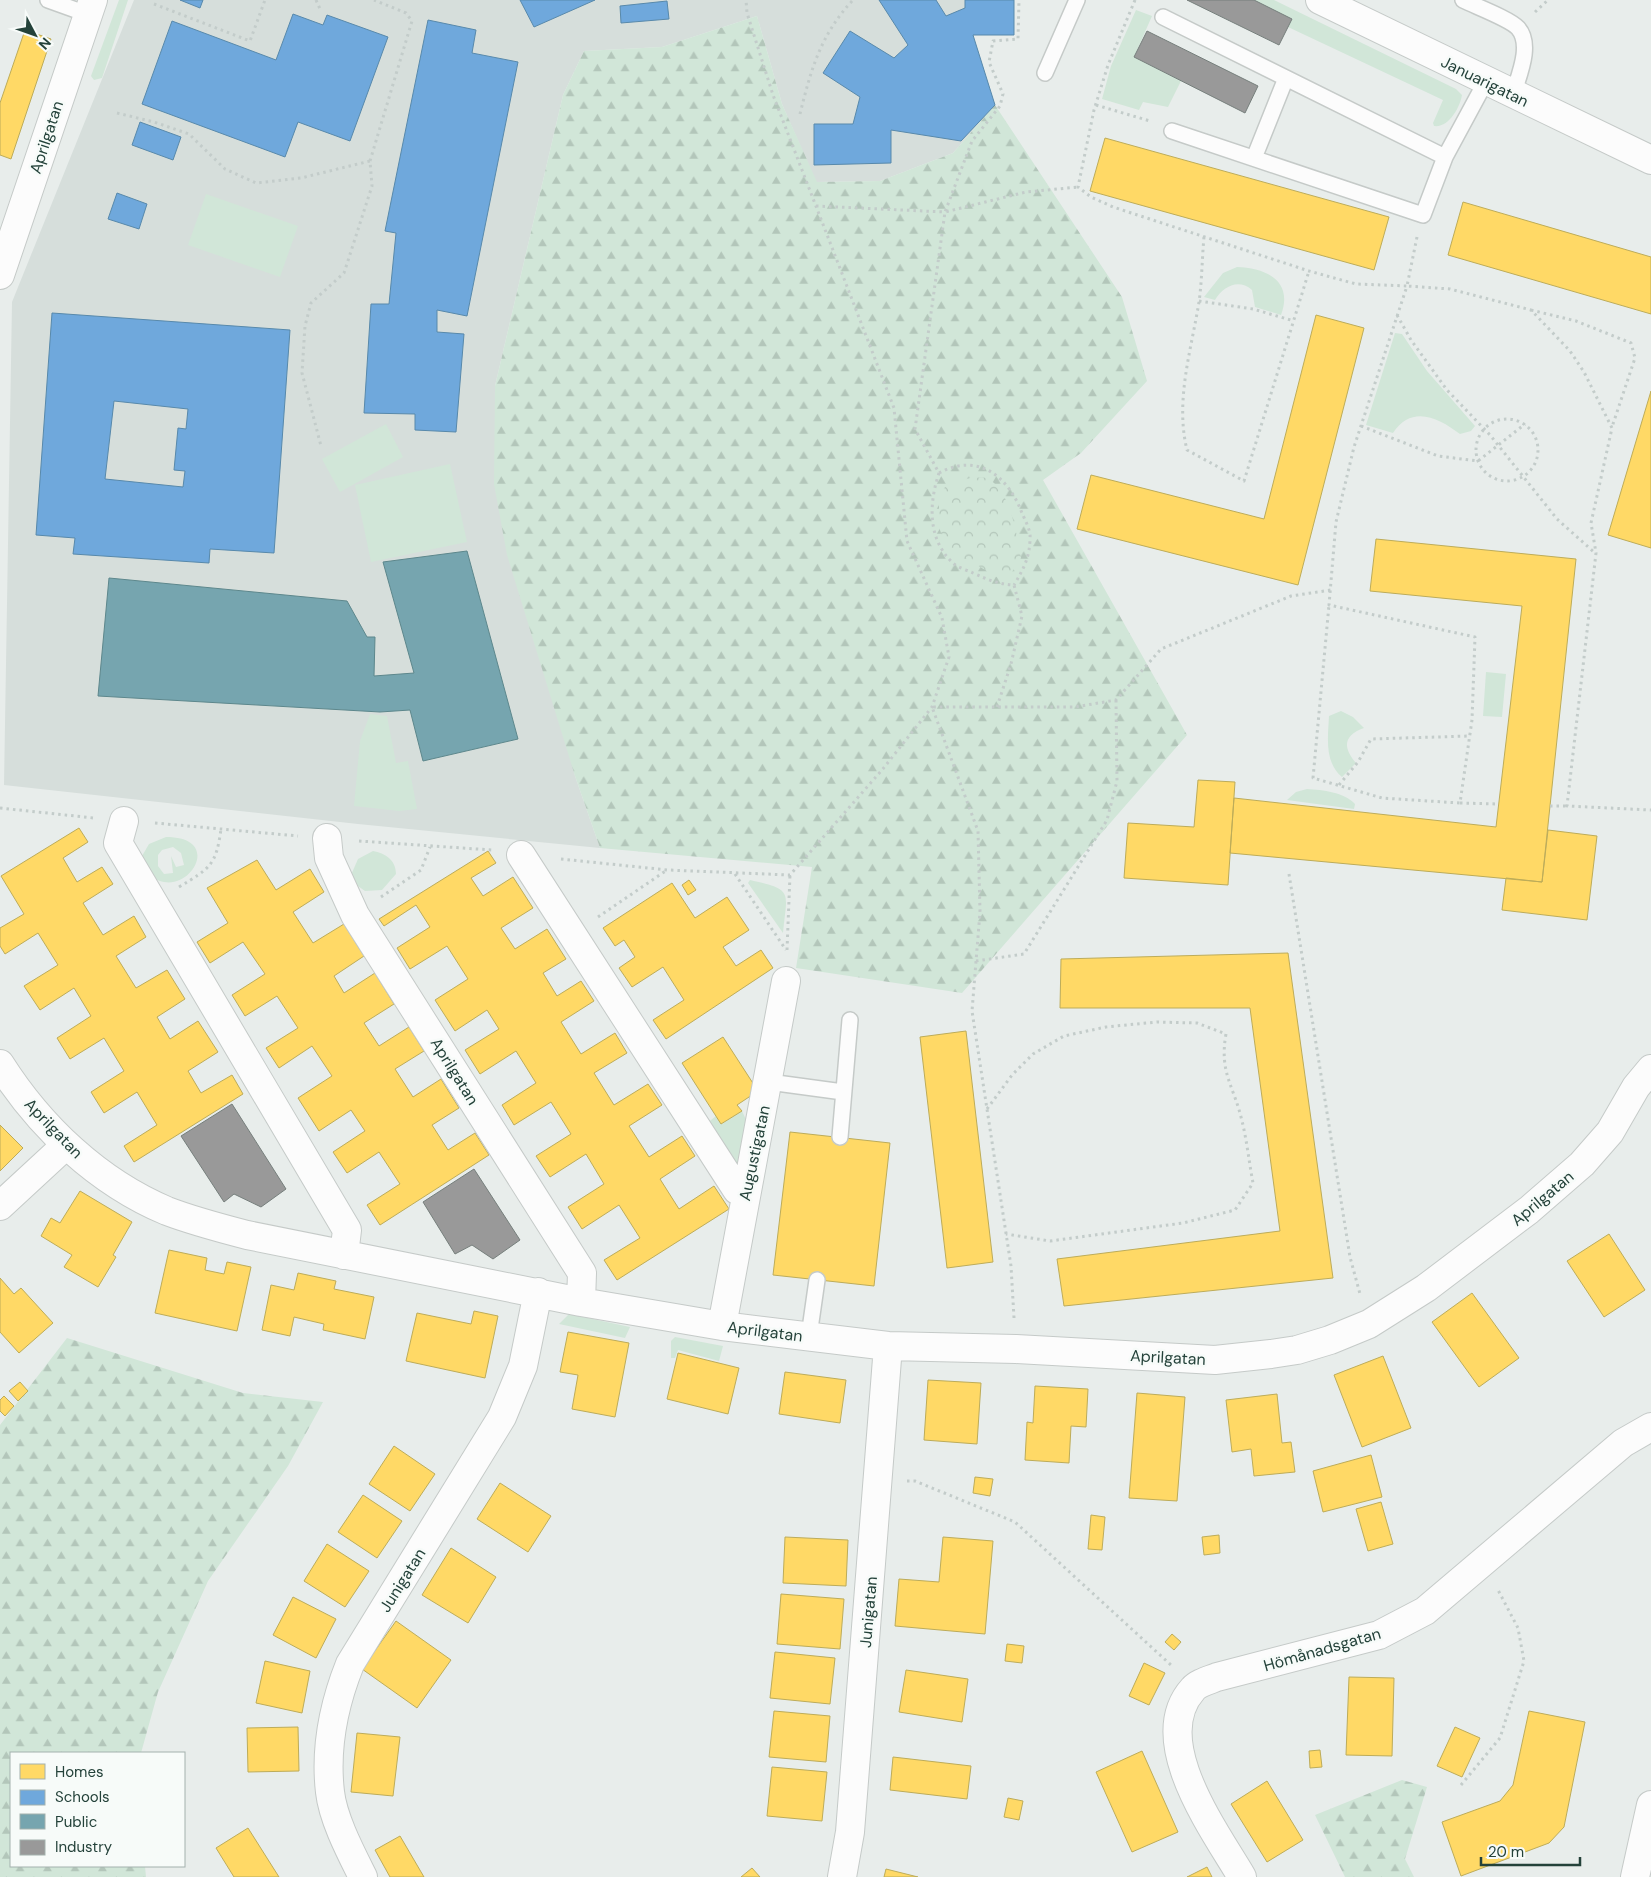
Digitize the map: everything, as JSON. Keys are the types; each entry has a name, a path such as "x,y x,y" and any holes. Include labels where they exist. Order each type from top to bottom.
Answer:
{"street":[{"name":"Januarigatan","path":"1320,0 1513,95 1651,160"},
{"name":"Aprilgatan","path":"0,275 90,7"},
{"path":"124,821 118,843 347,1230 344,1255"},
{"name":"Aprilgatan","path":"327,838 329,858 356,914 582,1273 581,1302"},
{"path":"521,855 574,934 736,1190 746,1191"},
{"name":"Augustigatan","path":"722,1326 746,1191 769,1082 786,981"},
{"name":"Aprilgatan","path":"0,1064 14,1087 66,1145 118,1185 166,1210 206,1224 247,1235 581,1302 722,1326 888,1346 1016,1349 1215,1360 1297,1350 1330,1340 1368,1324 1426,1288 1530,1210 1582,1164 1610,1132 1636,1087 1651,1069"},
{"path":"0,1206 66,1145"},
{"name":"Junigatan","path":"363,1877 346,1839 330,1793 329,1760 334,1716 340,1691 350,1664 502,1417 523,1366 538,1292"},
{"name":"Junigatan","path":"842,1877 850,1832 888,1346"},
{"name":"Hömånadsgatan","path":"1194,1688 1217,1677 1379,1635 1425,1611 1623,1443 1651,1428"},
{"path":"1194,1688 1182,1709 1178,1733 1180,1761 1194,1795 1242,1877"},
{"path":"1635,1877 1651,1805"}],"lane":[{"path":"48,0 90,7"},
{"path":"1045,73 1077,0"},
{"path":"1463,0 1518,28 1524,42 1523,57 1513,95"},
{"path":"1164,17 1445,157"},
{"path":"1254,158 1286,78"},
{"path":"1172,131 1423,215 1445,157 1486,81"},
{"path":"840,1137 850,1020"},
{"path":"769,1082 843,1092"},
{"path":"809,1336 817,1280"}],"path":[{"path":"154,4 250,41 265,0"},
{"path":"316,0 320,9"},
{"path":"321,446 302,373 305,326 310,303 344,273 372,186 370,161 412,21 406,13 374,0"},
{"path":"735,873 787,953 790,875 882,770 932,707 949,657 942,618 907,541 894,408 773,95 747,13 746,0"},
{"path":"800,114 810,72 828,30 853,0"},
{"path":"939,473 915,429 945,212 972,141 1000,106 1003,94 989,62 993,41 1018,39 1020,0"},
{"path":"1078,186 1096,105 1108,65 1135,0"},
{"path":"1096,105 1161,125 1172,131"},
{"path":"117,114 154,122 189,134 225,168 256,183 301,178 370,161"},
{"path":"816,206 945,212 1026,192 1078,186 1091,197 1112,207 1309,271 1356,284 1450,289 1576,321 1631,343 1635,358 1612,428 1592,523 1596,554 1567,806"},
{"path":"1423,215 1407,286 1361,426 1336,522 1313,778 1382,798 1498,804"},
{"path":"1204,237 1199,301 1186,365 1182,429 1187,450 1244,481 1309,271"},
{"path":"1199,301 1253,309 1294,321"},
{"path":"1531,310 1570,351 1584,372 1612,428"},
{"path":"1397,314 1411,340 1448,390 1498,445 1557,519 1596,554"},
{"path":"1508,419 1525,424 1536,438 1538,447 1535,464 1523,477 1504,481 1495,479 1486,473 1478,462 1476,447 1484,429 1499,420 1508,419"},
{"path":"1361,426 1438,456 1478,462 1525,424"},
{"path":"997,707 1012,664 1022,616 1014,585 1026,565 1031,536 1015,495 994,472 969,464 953,465 939,473 932,492 932,526 938,545 953,564 996,584 1014,585"},
{"path":"932,707 1075,707 1116,700 1161,649 1291,596 1331,590"},
{"path":"1329,605 1475,637 1470,736 1460,803"},
{"path":"976,961 1024,954 1107,820 1117,782 1116,700"},
{"path":"932,707 978,832 980,912 972,1011 1006,1234 1016,1349"},
{"path":"1339,785 1358,762 1371,739 1470,736"},
{"path":"1550,806 1651,810"},
{"path":"0,808 430,848 502,851 521,855 668,870 790,875"},
{"path":"152,903 207,870 218,852 222,829"},
{"path":"356,914 421,870 430,848"},
{"path":"574,934 668,870"},
{"path":"1289,874 1350,1256 1368,1324"},
{"path":"987,1109 1012,1075 1033,1054 1064,1036 1106,1026 1157,1022 1197,1023 1226,1034 1223,1054 1228,1079 1242,1120 1253,1183 1235,1210 1182,1223 1050,1241 1006,1234"},
{"path":"879,1478 915,1481 1015,1522 1194,1688"},
{"path":"1461,1785 1500,1738 1524,1661 1518,1628 1499,1590 1478,1567"}],"shaded area":[{"path":"134,0 1014,0 1014,35 973,35 995,105 953,153 880,181 816,182 782,104 757,16 662,47 584,51 563,95 495,386 575,776 600,848 358,824 4,785 12,302"}],"green space":[{"path":"119,0 128,0 102,78 94,80 91,76"},
{"path":"1254,0 1274,0 1456,89 1462,95 1456,111 1444,124 1434,126 1433,123 1443,100 1288,27 1292,19"},
{"path":"1136,10 1152,16 1134,57 1181,81 1168,107 1143,102 1139,110 1102,99 1111,66"},
{"path":"757,16 782,104 817,182 880,181 953,153 995,105 1122,297 1147,381 1081,453 1043,480 1187,735 962,993 796,968 812,867 600,848 575,776 507,555 494,484 495,386 563,95 584,51 662,47"},
{"path":"206,194 298,226 280,277 188,245"},
{"path":"1237,267 1258,270 1274,278 1284,293 1281,315 1255,307 1252,290 1247,286 1236,284 1231,286 1222,291 1215,300 1204,297 1223,273"},
{"path":"1395,333 1402,334 1427,371 1475,426 1471,431 1460,434 1435,419 1417,416 1400,424 1393,433 1366,425"},
{"path":"386,424 403,457 340,492 322,459"},
{"path":"450,464 467,542 371,562 355,485"},
{"path":"970,478 986,478 994,483 1007,501 1021,558 1010,575 997,577 953,551 944,542 939,527 939,494 947,485"},
{"path":"1486,672 1506,674 1502,717 1483,716"},
{"path":"1341,711 1353,717 1364,728 1352,734 1347,742 1349,752 1356,763 1342,777 1332,764 1328,749 1329,716"},
{"path":"370,714 387,716 396,763 408,761 417,809 399,811 354,806 360,741"},
{"path":"1307,789 1339,794 1355,804 1354,809 1287,800 1296,792"},
{"path":"166,837 183,839 193,845 197,853 197,862 184,878 175,882 159,881 146,874 142,856 149,844","holes":["173,847 181,853 184,865 176,867 171,856 173,873 164,874 158,866 158,855 162,850"]},
{"path":"373,851 382,853 392,861 396,874 382,890 365,891 355,884 351,875 358,859"},
{"path":"750,880 774,887 781,890 784,894 786,908 783,933 748,883"},
{"path":"742,1111 748,1124 741,1161 734,1163 706,1124 716,1116 722,1124"},
{"path":"569,1314 630,1327 625,1338 559,1324"},
{"path":"675,1337 723,1346 719,1361 678,1350 675,1358 671,1358 671,1341"},
{"path":"67,1338 243,1393 323,1402 288,1466 208,1581 158,1692 141,1752 10,1752 10,1867 145,1867 146,1877 0,1877 0,1425"},
{"path":"1402,1780 1427,1787 1405,1859 1414,1877 1345,1877 1315,1815"}],"building: Homes":[{"path":"25,30 51,39 11,159 0,155 0,103"},
{"path":"1105,138 1389,217 1374,270 1090,191"},
{"path":"1463,202 1651,257 1651,314 1448,255"},
{"path":"1316,315 1364,328 1298,585 1077,529 1091,475 1264,519"},
{"path":"1651,391 1651,548 1608,535"},
{"path":"1376,539 1576,559 1542,882 1230,853 1234,798 1496,827 1522,606 1370,591"},
{"path":"1198,780 1235,782 1228,885 1124,878 1128,823 1194,827"},
{"path":"79,828 88,842 63,858 77,882 102,867 113,884 83,903 103,935 134,916 146,937 116,956 136,988 167,970 185,999 157,1017 170,1039 198,1021 218,1052 188,1071 201,1093 232,1075 243,1094 134,1162 124,1146 157,1125 137,1092 104,1113 91,1092 124,1071 104,1038 70,1059 57,1038 91,1016 74,988 40,1010 24,986 58,965 38,933 5,954 0,946 0,928 24,914 1,876"},
{"path":"1548,830 1597,836 1587,920 1502,910 1506,878 1542,882"},
{"path":"488,851 496,863 471,878 483,896 513,877 533,908 501,928 515,949 547,929 566,959 543,973 557,996 581,981 594,1001 561,1022 581,1054 615,1033 627,1053 594,1073 614,1105 648,1084 662,1105 629,1126 649,1157 682,1136 695,1156 660,1179 679,1209 714,1186 729,1209 617,1280 604,1260 640,1238 619,1205 582,1229 568,1207 604,1184 586,1154 550,1177 536,1156 571,1134 551,1102 514,1125 502,1105 536,1083 516,1051 480,1074 465,1050 499,1029 487,1010 455,1031 435,1000 468,979 447,946 410,969 397,948 430,927 416,905 384,926 379,919"},
{"path":"257,860 276,890 310,869 324,892 293,912 313,943 344,924 364,956 334,976 344,993 375,973 394,1004 364,1023 379,1046 409,1027 424,1051 395,1069 413,1097 441,1079 459,1108 432,1125 448,1150 475,1133 489,1155 380,1225 367,1205 400,1184 379,1152 347,1173 333,1152 365,1131 351,1110 319,1131 298,1098 332,1076 312,1046 279,1068 266,1048 298,1028 277,996 245,1016 232,995 265,974 243,942 210,963 197,942 228,923 207,888"},
{"path":"689,880 696,890 688,895 682,885"},
{"path":"672,883 695,918 727,897 749,930 723,947 736,966 761,950 773,968 666,1039 653,1020 684,1000 663,967 632,987 619,968 635,957 624,940 615,946 603,928"},
{"path":"1288,953 1333,1278 1064,1306 1057,1259 1280,1231 1250,1008 1060,1008 1061,959"},
{"path":"966,1031 993,1262 947,1268 920,1037"},
{"path":"723,1037 758,1091 737,1105 742,1111 721,1124 682,1063"},
{"path":"0,1125 23,1148 0,1171"},
{"path":"790,1132 890,1143 874,1286 773,1275"},
{"path":"80,1191 132,1222 113,1255 116,1257 98,1287 64,1267 72,1255 41,1236 51,1218 60,1223"},
{"path":"1609,1234 1645,1290 1604,1317 1567,1261"},
{"path":"169,1250 207,1258 205,1270 224,1274 227,1262 251,1267 237,1331 155,1313"},
{"path":"298,1273 336,1281 334,1289 374,1297 365,1339 323,1330 324,1324 294,1317 290,1336 262,1330 271,1285 294,1290"},
{"path":"0,1278 14,1294 21,1288 53,1323 19,1353 0,1332"},
{"path":"1472,1293 1519,1358 1479,1387 1432,1322"},
{"path":"474,1311 498,1316 485,1378 406,1361 417,1313 471,1324"},
{"path":"568,1332 629,1343 615,1417 572,1409 578,1375 560,1372"},
{"path":"678,1353 739,1368 728,1414 667,1399"},
{"path":"1383,1356 1411,1428 1362,1447 1334,1375"},
{"path":"785,1372 846,1380 840,1423 779,1414"},
{"path":"928,1380 981,1383 977,1444 924,1440"},
{"path":"20,1382 28,1391 18,1401 9,1391"},
{"path":"1035,1386 1088,1389 1086,1427 1071,1426 1069,1463 1025,1460 1027,1422 1033,1423"},
{"path":"1137,1393 1185,1397 1177,1501 1129,1498"},
{"path":"1277,1394 1282,1443 1291,1442 1295,1472 1254,1476 1251,1449 1232,1452 1226,1400"},
{"path":"4,1396 14,1406 5,1416 0,1411 0,1400"},
{"path":"394,1446 435,1474 410,1511 369,1484"},
{"path":"1371,1455 1382,1497 1323,1512 1313,1471"},
{"path":"975,1477 993,1479 990,1496 973,1493"},
{"path":"500,1483 551,1516 528,1552 477,1519"},
{"path":"363,1495 402,1521 377,1558 338,1532"},
{"path":"1381,1502 1393,1544 1368,1551 1356,1509"},
{"path":"1091,1515 1105,1517 1102,1550 1088,1549"},
{"path":"1219,1535 1220,1553 1204,1555 1202,1537"},
{"path":"785,1537 848,1540 846,1586 783,1583"},
{"path":"943,1537 993,1541 985,1634 895,1626 899,1579 939,1582"},
{"path":"327,1544 369,1571 345,1607 304,1581"},
{"path":"451,1548 496,1577 468,1623 422,1595"},
{"path":"781,1594 844,1599 840,1649 777,1644"},
{"path":"293,1597 336,1619 316,1658 273,1635"},
{"path":"396,1621 451,1660 417,1708 362,1669"},
{"path":"1172,1634 1181,1642 1174,1650 1165,1642"},
{"path":"1007,1644 1024,1646 1022,1663 1005,1661"},
{"path":"775,1652 835,1658 830,1704 770,1698"},
{"path":"265,1661 310,1671 302,1713 256,1703"},
{"path":"1144,1663 1165,1673 1149,1705 1129,1696"},
{"path":"906,1670 968,1679 962,1722 899,1712"},
{"path":"1349,1677 1394,1678 1392,1756 1346,1755"},
{"path":"774,1711 830,1716 826,1762 769,1757"},
{"path":"1529,1711 1585,1722 1564,1827 1549,1843 1461,1876 1442,1822 1500,1801 1513,1785"},
{"path":"298,1727 299,1771 248,1772 247,1728"},
{"path":"1455,1727 1480,1738 1462,1777 1437,1766"},
{"path":"357,1733 400,1737 393,1796 351,1792"},
{"path":"1320,1750 1322,1767 1310,1768 1309,1751"},
{"path":"1142,1751 1178,1832 1132,1852 1096,1772"},
{"path":"893,1757 971,1766 967,1799 890,1790"},
{"path":"772,1767 827,1772 822,1821 767,1816"},
{"path":"1267,1781 1303,1840 1267,1862 1231,1804"},
{"path":"1008,1798 1023,1801 1019,1820 1004,1817"},
{"path":"248,1828 279,1877 234,1877 216,1848"},
{"path":"400,1836 424,1877 390,1877 375,1850"},
{"path":"1207,1867 1212,1877 1187,1877"},
{"path":"752,1868 760,1877 741,1877"},
{"path":"886,1869 918,1877 884,1877"}],"building: Schools":[{"path":"180,0 203,0 200,8"},
{"path":"520,0 595,0 534,27"},
{"path":"879,0 936,0 946,16 965,8 965,0 1014,0 1014,35 973,35 995,105 961,141 891,130 891,163 814,165 814,124 853,124 860,97 823,73 850,31 894,58 908,45"},
{"path":"667,1 669,19 621,23 620,6"},
{"path":"293,14 323,25 327,15 388,37 350,141 298,122 285,157 142,104 172,21 276,60"},
{"path":"428,20 476,30 472,53 518,62 467,316 437,310 437,332 464,334 456,432 415,430 415,414 364,413 371,304 389,304 396,233 385,231"},
{"path":"140,122 181,137 173,160 132,145"},
{"path":"117,193 147,204 139,229 108,219"},
{"path":"52,313 290,330 274,553 210,549 209,563 73,554 75,538 36,535","holes":["114,401 188,409 186,429 178,428 174,470 185,471 183,487 105,479"]}],"building: Public":[{"path":"467,551 518,739 423,761 410,710 380,712 98,696 109,578 347,601 367,637 375,637 374,676 414,673 383,562"}],"building: Industry":[{"path":"1187,0 1254,0 1292,19 1279,45"},
{"path":"1147,31 1258,86 1245,113 1134,57"},
{"path":"232,1104 286,1189 261,1207 234,1194 224,1202 181,1136"},
{"path":"474,1169 520,1240 493,1259 472,1245 455,1254 423,1202"}]}
